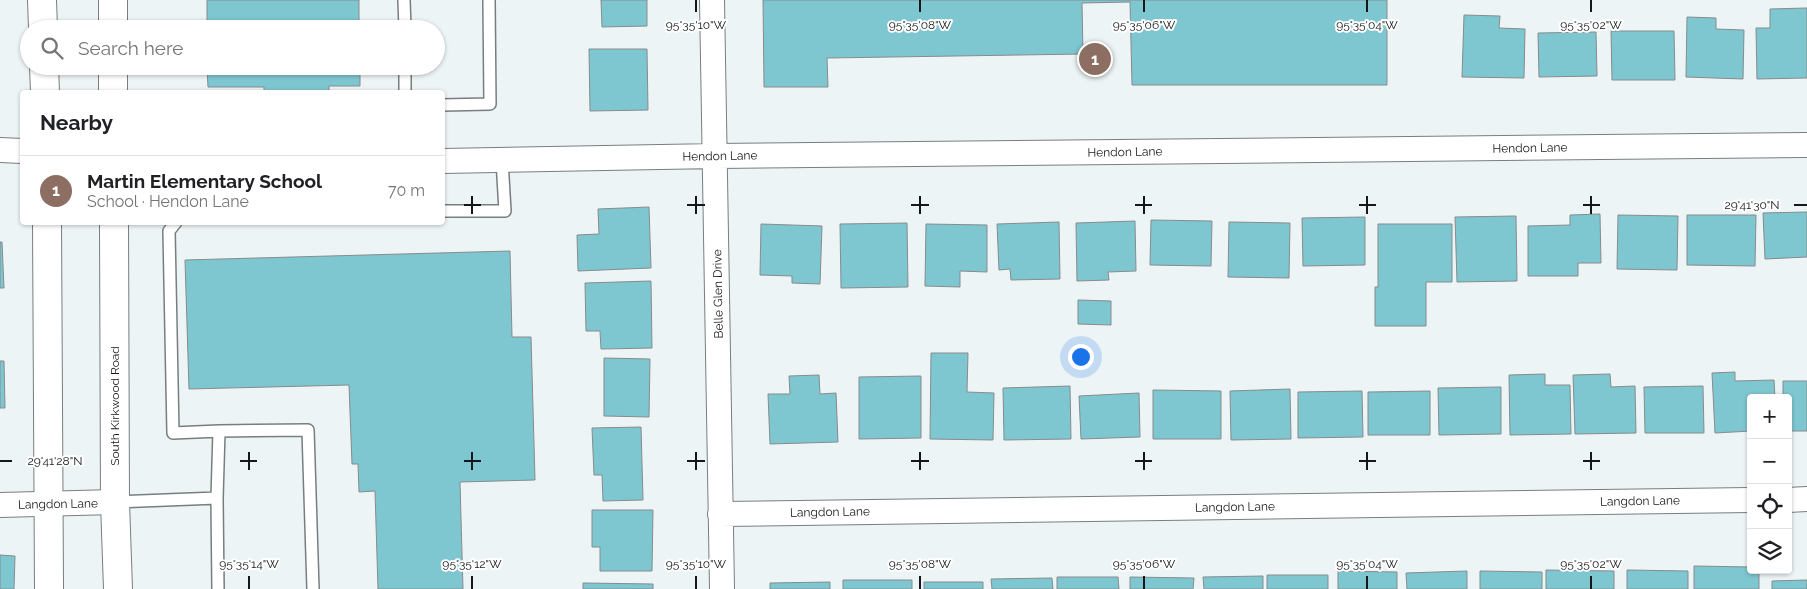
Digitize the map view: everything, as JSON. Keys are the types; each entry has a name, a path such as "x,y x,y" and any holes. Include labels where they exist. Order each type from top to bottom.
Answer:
{"main road":[{"path":"42,0 43,20"},
{"path":"113,0 113,20"},
{"path":"44,75 45,90"},
{"path":"113,75 113,90"},
{"path":"47,225 49,589"},
{"name":"South Kirkwood Road","path":"114,225 118,589"}],"street":[{"name":"Belle Glen Drive","path":"712,0 722,589"},
{"name":"Hendon Lane","path":"445,161 716,156 1807,145"},
{"path":"0,150 20,151"},
{"path":"1792,500 1807,499"},
{"name":"Langdon Lane","path":"720,514 1747,500"},
{"name":"Langdon Lane","path":"0,505 116,502"}],"lane":[{"path":"404,0 404,20"},
{"path":"445,105 490,104 489,0"},
{"path":"405,75 405,90"},
{"path":"445,211 504,211 502,160"},
{"path":"174,225 169,231 173,433 308,430 313,589"},
{"path":"218,589 217,498 219,431"},
{"path":"116,502 217,498"}],"building":[{"path":"207,0 359,0 359,20 207,20"},
{"path":"601,0 647,0 647,26 602,27"},
{"path":"763,0 1387,0 1387,85 1132,85 1130,2 1082,3 1083,54 827,58 828,87 764,87"},
{"path":"1807,8 1807,78 1757,79 1756,28 1770,28 1770,9"},
{"path":"1464,15 1500,16 1499,28 1525,29 1524,78 1462,77"},
{"path":"1687,17 1716,18 1716,29 1744,30 1743,79 1686,77"},
{"path":"1611,31 1674,31 1675,80 1612,80"},
{"path":"1596,32 1597,76 1539,77 1538,33"},
{"path":"589,49 647,49 648,110 590,111"},
{"path":"207,75 360,75 360,86 329,86 329,90 264,90 264,87 208,87"},
{"path":"649,207 651,268 578,271 577,235 599,234 598,209"},
{"path":"1807,212 1807,257 1765,259 1763,213"},
{"path":"1600,214 1601,263 1578,263 1578,276 1528,276 1528,226 1570,225 1570,215"},
{"path":"1618,215 1678,216 1677,270 1617,269"},
{"path":"1687,215 1756,215 1755,266 1687,265"},
{"path":"1516,216 1517,281 1457,282 1455,217"},
{"path":"1365,217 1365,265 1303,266 1302,218"},
{"path":"1151,220 1212,221 1211,266 1150,265"},
{"path":"1135,221 1136,271 1108,272 1109,280 1077,281 1076,223"},
{"path":"1059,222 1060,279 1011,280 1010,269 999,270 997,224"},
{"path":"1229,222 1290,223 1289,278 1228,277"},
{"path":"907,223 908,287 841,288 840,224"},
{"path":"761,224 822,226 820,284 792,283 792,276 760,275"},
{"path":"926,224 987,225 987,272 960,271 960,287 925,286"},
{"path":"1378,224 1452,224 1452,282 1426,282 1426,326 1375,326 1375,287 1378,287"},
{"path":"0,242 2,242 4,288 0,288"},
{"path":"510,251 512,337 531,337 535,480 460,482 463,589 378,589 375,491 359,492 358,464 352,464 349,385 189,389 185,260"},
{"path":"651,281 652,348 601,349 600,331 586,331 585,283"},
{"path":"1078,300 1111,301 1111,325 1078,324"},
{"path":"931,353 968,353 967,392 994,393 993,440 930,439"},
{"path":"604,358 650,359 649,417 604,416"},
{"path":"0,361 4,361 5,408 0,408"},
{"path":"1735,372 1735,381 1774,380 1775,394 1747,394 1747,431 1715,433 1712,373"},
{"path":"1545,374 1545,385 1570,385 1571,434 1510,435 1509,375"},
{"path":"1610,374 1611,387 1635,386 1636,433 1575,434 1573,375"},
{"path":"819,375 820,394 836,393 838,442 770,444 768,394 790,394 789,376"},
{"path":"921,376 921,438 859,439 859,377"},
{"path":"1783,381 1807,381 1807,431 1792,431 1792,394 1783,394"},
{"path":"1070,386 1071,439 1004,440 1003,388"},
{"path":"1703,386 1704,433 1645,433 1644,387"},
{"path":"1501,387 1501,434 1439,435 1438,388"},
{"path":"1290,389 1291,439 1231,440 1230,391"},
{"path":"1153,390 1221,391 1221,439 1153,439"},
{"path":"1362,391 1363,437 1298,438 1298,392"},
{"path":"1430,391 1430,435 1368,435 1368,392"},
{"path":"1139,393 1140,437 1081,439 1079,396"},
{"path":"641,427 643,500 603,501 602,475 594,475 592,428"},
{"path":"592,510 653,510 652,571 600,571 600,547 592,547"},
{"path":"0,555 15,556 14,589 0,589"},
{"path":"1694,566 1747,567 1747,574 1759,574 1759,589 1694,589"},
{"path":"1546,570 1614,571 1614,589 1546,589"},
{"path":"1627,570 1688,571 1688,589 1627,589"},
{"path":"1338,571 1397,572 1397,589 1338,589"},
{"path":"1467,571 1467,589 1407,589 1406,573"},
{"path":"1480,571 1542,572 1542,589 1480,589"},
{"path":"1267,575 1328,575 1328,589 1267,589"},
{"path":"1263,576 1263,589 1204,589 1203,577"},
{"path":"1057,577 1118,577 1119,589 1057,589"},
{"path":"1130,577 1194,578 1193,589 1130,589"},
{"path":"1052,578 1053,589 992,589 991,579"},
{"path":"843,580 912,580 912,589 843,589"},
{"path":"1807,580 1807,589 1772,589 1772,581"},
{"path":"830,582 830,589 770,589 770,583"},
{"path":"924,582 983,582 983,589 924,589"},
{"path":"583,583 653,584 653,589 583,589"}],"place":[{"name":"Martin Elementary School","path":"1095,59"}]}
